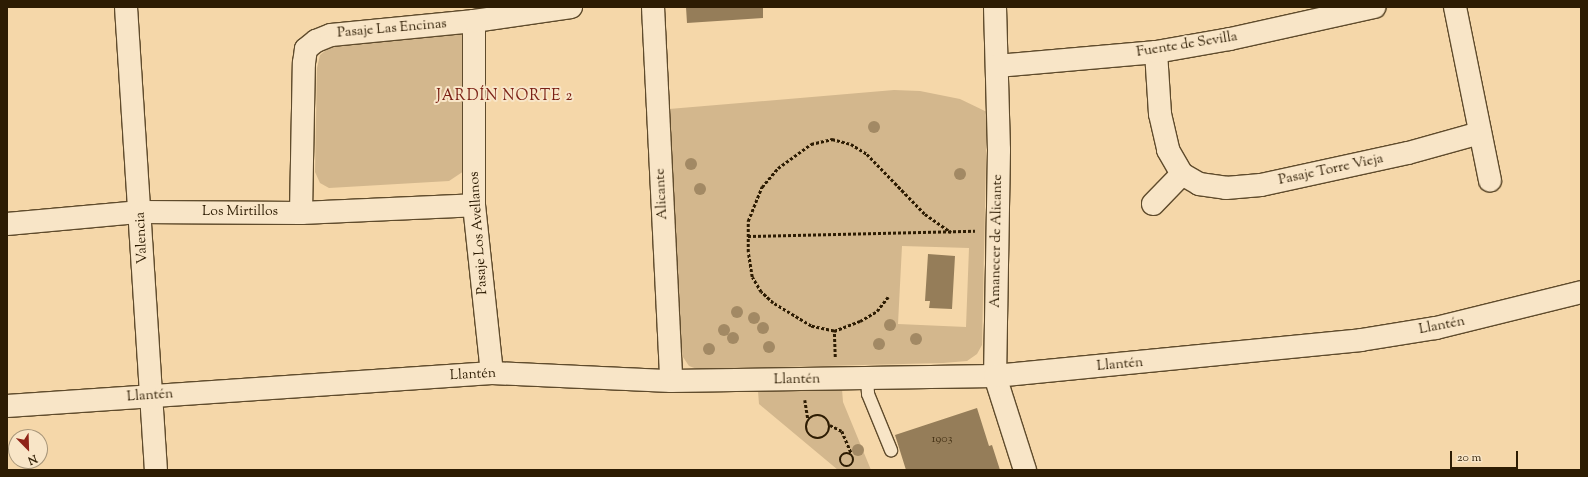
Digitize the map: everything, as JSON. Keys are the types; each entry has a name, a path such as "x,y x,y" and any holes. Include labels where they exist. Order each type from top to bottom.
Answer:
{"street":[{"name":"Valencia","path":"126,7 156,470"},
{"name":"Pasaje Las Encinas","path":"301,213 306,50 331,34 474,21 572,7"},
{"name":"Alicante","path":"653,7 671,381"},
{"name":"Amanecer de Alicante","path":"995,7 997,66 995,376 1025,470"},
{"name":"Fuente de Sevilla","path":"997,66 1156,52 1237,37 1374,7"},
{"path":"1455,7 1490,181"},
{"name":"Pasaje Los Avellanos","path":"474,21 474,205 492,373"},
{"name":"Pasaje Torre Vieja","path":"1156,52 1163,132 1171,158 1182,174 1190,180 1210,186 1226,188 1261,185 1408,153 1480,133"},
{"path":"1153,204 1182,174"},
{"name":"Los Mirtillos","path":"7,224 140,212 301,213 474,205"},
{"name":"Llantén","path":"7,406 492,373 671,381 995,376 1361,340 1436,328 1581,292"}],"lane":[{"path":"867,379 868,394 891,450"}],"path":[{"path":"888,297 877,311 860,321 834,331 811,326 773,303 761,292 752,277 748,221 753,203 762,187 778,168 811,144 832,140 851,144 867,154 925,214 952,232"},
{"path":"748,236 997,230"},
{"path":"834,331 835,379"},
{"path":"830,425 828,434 821,439 812,439 806,432 806,423 816,415 825,417 830,425 842,431 852,454 854,461 853,464 847,467 842,465 840,459 843,455 852,454"}],"shaded area":[{"path":"454,33 465,36 467,169 449,181 329,188 320,183 315,172 317,68 320,55 331,46"},
{"path":"894,90 920,91 960,99 987,112 982,345 977,354 967,361 943,363 697,369 689,366 681,354 669,109","holes":["902,246 969,248 966,327 898,324"]},
{"path":"842,389 843,402 871,470 838,470 759,404 758,391"}],"building":[{"path":"686,7 763,7 763,18 687,23"},
{"path":"928,254 955,256 952,309 929,308 930,301 925,301"},
{"path":"977,408 989,446 992,445 1000,470 906,470 895,435"}],"district":[{"name":"JARDÍN NORTE 2","path":"505,97"}]}
